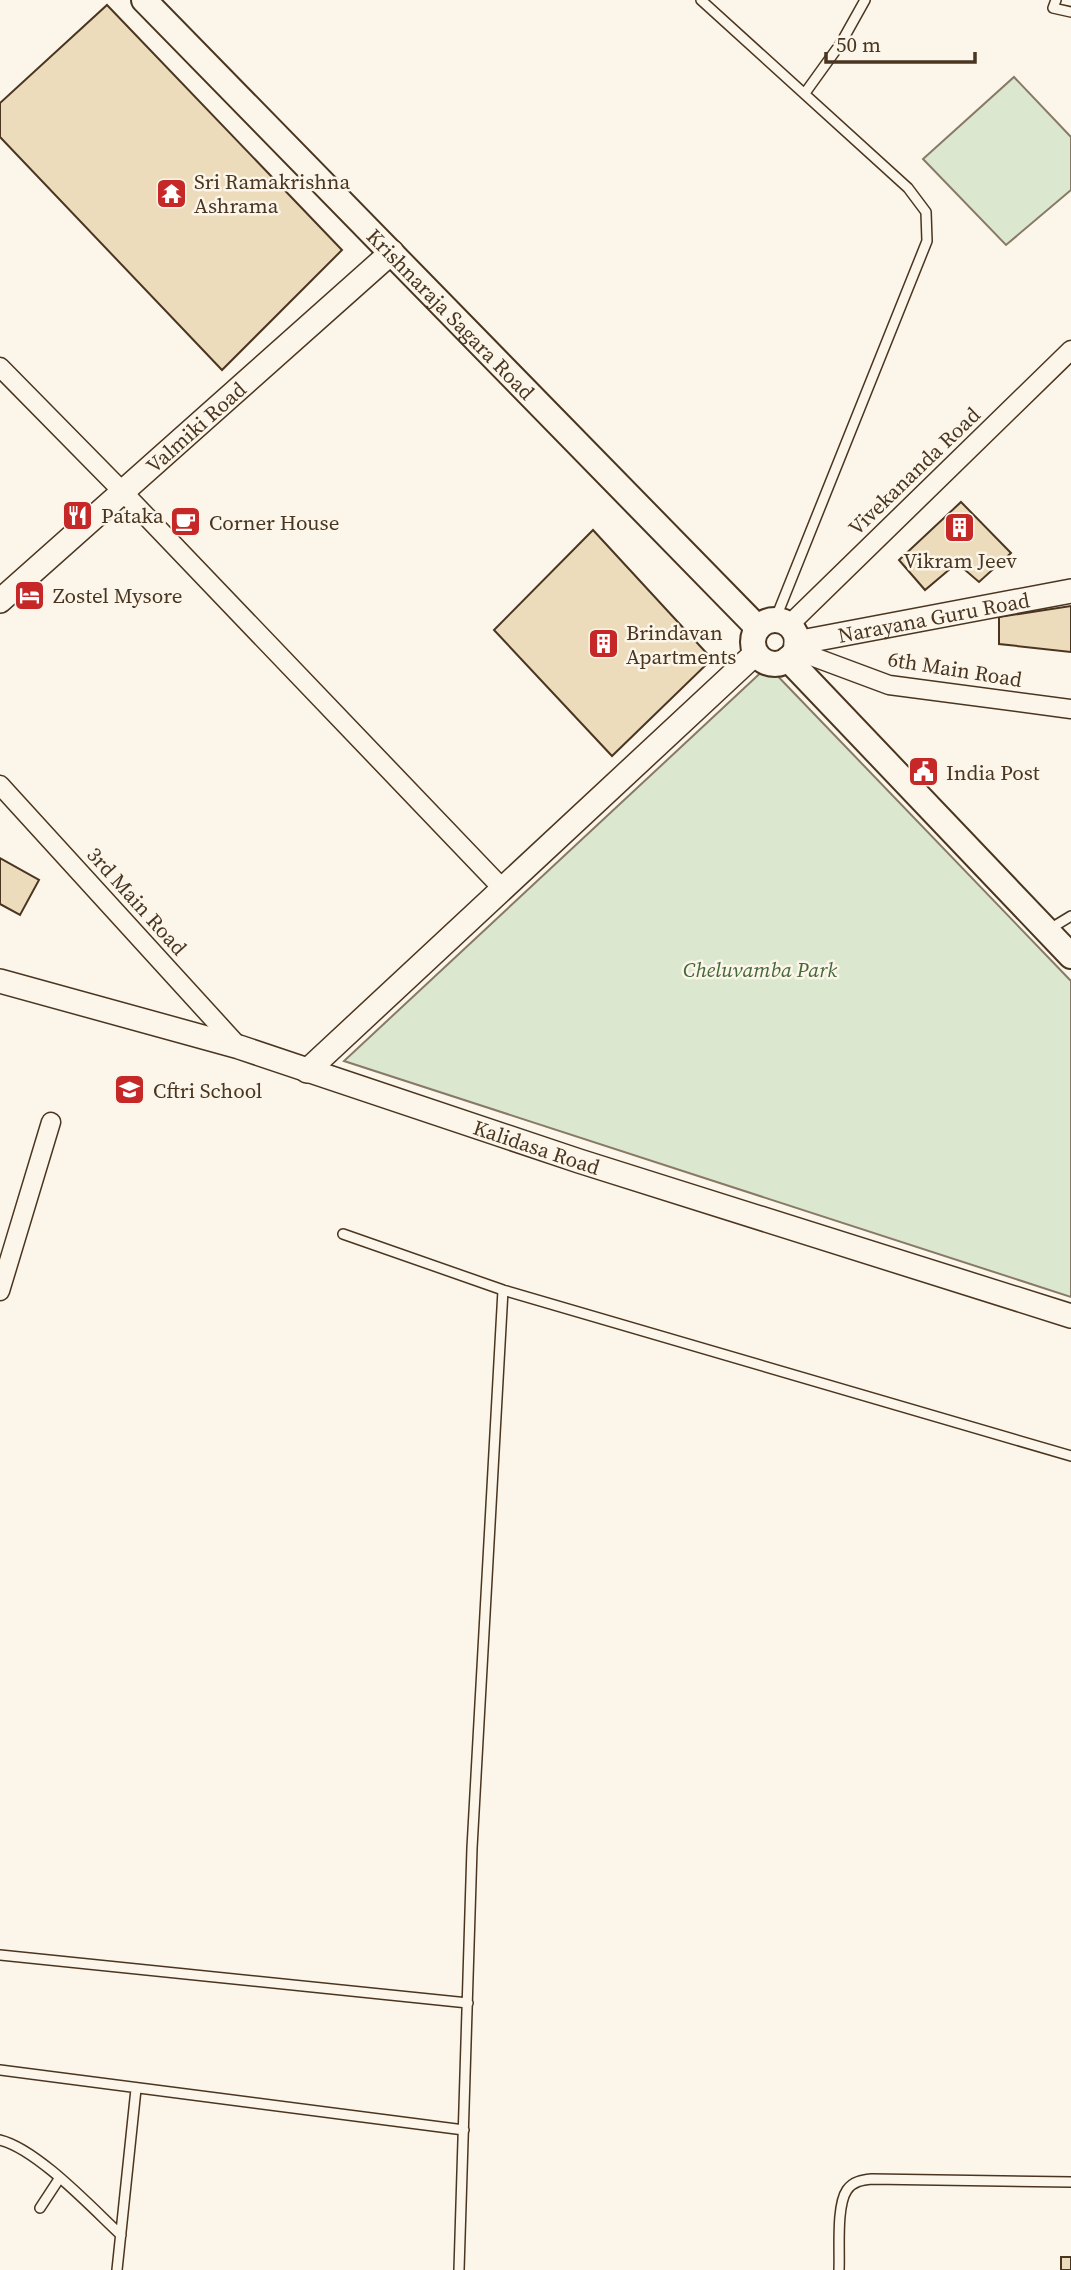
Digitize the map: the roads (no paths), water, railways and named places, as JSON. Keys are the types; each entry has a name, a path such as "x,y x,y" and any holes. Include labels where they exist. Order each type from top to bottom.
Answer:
{"main road":[{"name":"Krishnaraja Sagara Road","path":"144,0 392,253 784,638 1071,956"},
{"path":"756,653 763,661 777,664 784,638"}],"street":[{"name":"Valmiki Road","path":"0,600 392,253"},
{"name":"Vivekananda Road","path":"784,638 1071,350"},
{"path":"0,367 503,889"},
{"name":"Narayana Guru Road","path":"784,638 1071,591"},
{"name":"6th Main Road","path":"784,638 889,685 1071,709"},
{"path":"307,1071 756,653"},
{"name":"3rd Main Road","path":"0,785 239,1047"},
{"name":"Kalidasa Road","path":"0,981 239,1047 579,1161 1071,1316"},
{"path":"0,1291 51,1122"},
{"path":"0,1222 18,1227"}],"lane":[{"path":"701,0 908,188 926,212 927,241 784,638"},
{"path":"806,93 841,43 865,0"},
{"path":"1056,0 1053,8 1071,12"},
{"path":"1047,930 1071,916"},
{"path":"343,1234 503,1290 1071,1456"},
{"path":"459,2270 472,1849 503,1290"},
{"path":"0,1955 468,2003"},
{"path":"0,2070 464,2130"},
{"path":"117,2270 136,2089"},
{"path":"0,2140 24,2150 121,2235"},
{"path":"40,2208 59,2179"},
{"path":"839,2270 841,2206 847,2189 857,2181 1071,2182"}],"place":[{"name":"Sri Ramakrishna Ashrama","path":"171,193"},
{"name":"Pataka","path":"78,515"},
{"name":"Corner House","path":"186,522"},
{"name":"Vikram Jeev","path":"960,528"},
{"name":"Zostel Mysore","path":"30,595"},
{"name":"Brindavan Apartments","path":"603,644"},
{"name":"India Post","path":"923,772"},
{"name":"Cftri School","path":"130,1090"}],"park label":[{"name":"Cheluvamba Park","path":"760,969"}]}
